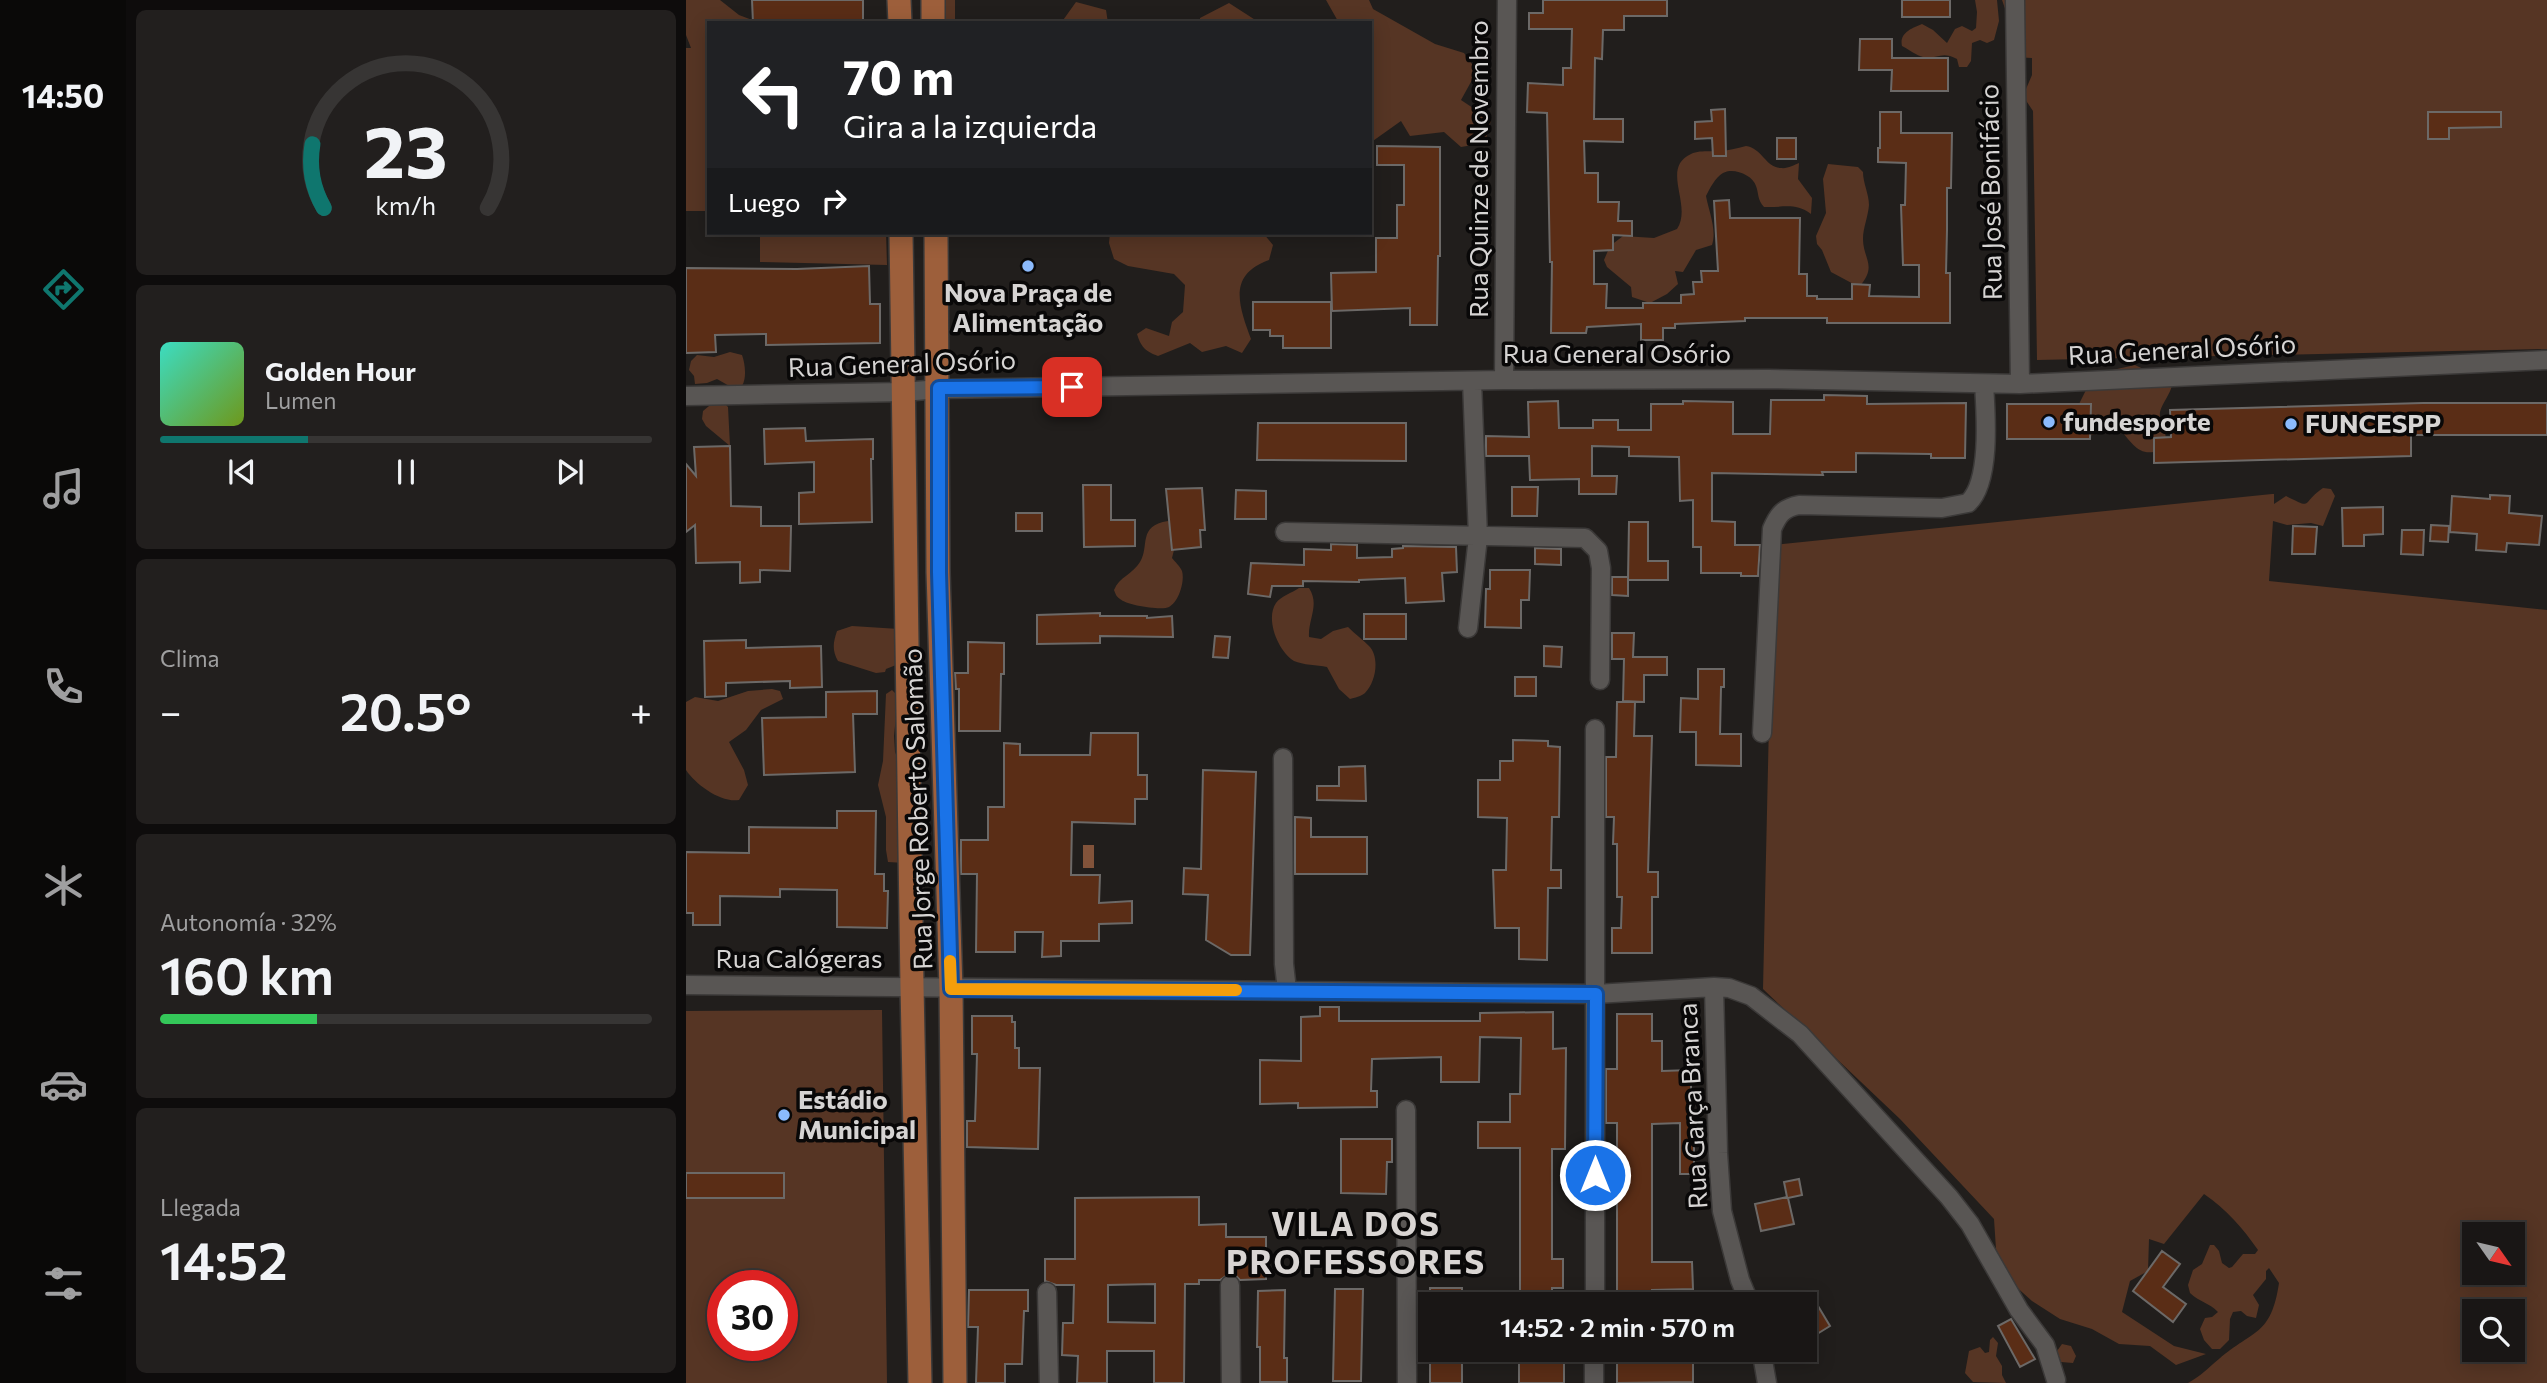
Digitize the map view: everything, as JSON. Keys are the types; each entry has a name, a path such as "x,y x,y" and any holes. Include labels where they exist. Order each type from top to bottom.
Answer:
{"main road":[{"path":"899,0 900,21"},
{"path":"933,0 933,21"},
{"name":"Rua Jorge Roberto Salomão","path":"901,235 920,1383"},
{"name":"Rua Jorge Roberto Salomão","path":"936,235 939,572 951,989 955,1383"},
{"path":"907,572 939,572"}],"street":[{"name":"Rua Quinze de Novembro","path":"1504,380 1507,0"},
{"name":"Rua José Bonifácio","path":"2015,0 2020,384"},
{"name":"Rua General Osório","path":"686,396 903,392 939,388 1504,380 1769,379 2020,384 2547,360"},
{"path":"1468,628 1478,537 1472,381"},
{"path":"1762,733 1772,529 1777,517 1786,507 1799,505 1942,508 1968,503 1980,487 1984,470 1984,384"},
{"path":"1285,532 1585,538 1598,551 1601,568 1600,680"},
{"path":"1595,729 1595,1292"},
{"path":"1283,758 1284,964 1287,990"},
{"name":"Rua Calógeras","path":"686,985 1596,994 1729,988 1751,996 1800,1034 1925,1169 1970,1224 2005,1288 2045,1345 2056,1380"},
{"name":"Rua Garça Branca","path":"1714,987 1717,1153 1722,1211 1745,1292"},
{"path":"1406,1110 1407,1383"},
{"path":"1230,1285 1231,1383"},
{"path":"1047,1292 1049,1383"},
{"path":"1594,1362 1594,1383"},
{"path":"1763,1362 1767,1383"}],"shaded area":[{"path":"686,0 720,0 739,15 755,21 707,21 707,211 686,211 686,48 691,48 686,35"},
{"path":"942,0 955,0 955,21 942,21 945,8"},
{"path":"1326,0 1369,0 1373,9 1435,44 1464,53 1477,71 1461,100 1491,120 1485,143 1461,147 1444,132 1410,136 1401,121 1372,142 1372,21 1338,21"},
{"path":"1975,0 1997,0 1999,21 1994,40 1972,43 1971,61 1967,67 1959,67 1957,59 1952,56 1923,57 1902,46 1904,34 1922,24 1947,43 1955,29 1962,26 1972,31 1976,28"},
{"path":"2002,0 2547,0 2547,349 2037,360 2033,111 2023,96 2032,75 2032,58 2013,57 2007,52 2009,20"},
{"path":"1076,2 1106,10 1108,21 1062,21"},
{"path":"1229,3 1257,21 1200,21 1200,18"},
{"path":"1746,146 1756,150 1776,167 1786,168 1799,163 1798,179 1812,198 1811,214 1794,207 1764,207 1751,178 1727,171 1715,180 1706,196 1713,227 1712,245 1696,250 1683,272 1675,271 1678,284 1667,294 1650,303 1632,297 1631,287 1607,267 1604,260 1610,246 1623,236 1654,238 1677,229 1682,209 1677,178 1682,160 1697,152"},
{"path":"1828,164 1858,167 1863,172 1869,205 1863,239 1869,268 1859,287 1831,272 1817,244 1816,236 1826,213 1823,179"},
{"path":"760,235 886,235 887,265 760,262"},
{"path":"1110,235 1265,235 1273,245 1269,260 1247,274 1240,293 1240,303 1251,339 1242,353 1226,346 1202,352 1190,343 1158,356 1144,348 1137,334 1146,328 1169,336 1172,322 1183,312 1185,285 1174,274 1128,266 1114,259 1109,243"},
{"path":"730,352 742,355 745,379 742,386 731,387 717,379 695,384 694,376 689,370 691,361 697,355 714,357"},
{"path":"2135,365 2159,374 2172,385 2160,412 2166,435 2163,445 2158,451 2145,452 2136,447 2120,430 2112,429 2082,438 2076,410 2088,386 2099,373"},
{"path":"715,401 723,402 728,407 730,446 706,426 702,419 703,411"},
{"path":"2323,488 2331,489 2335,496 2323,526 2311,523 2287,525 2273,521 2269,581 2547,610 2547,1383 2188,1383 2259,1330 2271,1313 2279,1283 2269,1268 2266,1271 2266,1279 2253,1295 2259,1305 2256,1318 2241,1311 2233,1312 2229,1340 2220,1349 2212,1349 2204,1340 2200,1329 2205,1318 2218,1312 2190,1293 2188,1285 2193,1270 2202,1264 2210,1245 2214,1245 2219,1251 2222,1263 2229,1268 2243,1254 2255,1254 2258,1250 2234,1219 2204,1194 2164,1244 2149,1239 2148,1271 2130,1281 2122,1312 2174,1346 2206,1354 2176,1365 2150,1346 2119,1344 2092,1329 2060,1319 2032,1301 2013,1284 1996,1249 1994,1219 1900,1119 1763,989 1773,545 2272,494 2274,504 2286,496 2306,503"},
{"path":"1168,521 1174,525 1176,542 1172,558 1183,575 1178,596 1173,604 1165,608 1144,607 1124,601 1116,594 1116,586 1140,562 1146,537 1152,527"},
{"path":"1299,588 1309,588 1314,600 1309,637 1321,639 1333,631 1348,627 1369,646 1375,656 1374,676 1364,694 1350,699 1339,689 1327,667 1294,661 1278,642 1273,626 1273,610 1278,601"},
{"path":"852,626 899,629 901,663 886,669 885,672 876,673 838,661 834,646 837,631"},
{"path":"892,690 898,696 895,752 906,780 897,802 904,832 905,863 888,862 886,817 878,785 883,761 886,694"},
{"path":"748,691 780,691 783,699 761,710 746,730 729,742 744,770 748,785 739,800 725,799 709,792 686,770 686,702 695,697 718,701"},
{"path":"1083,845 1094,845 1094,868 1083,868"},
{"name":"Estádio Municipal","path":"882,1010 887,1383 686,1383 686,1011"},
{"path":"1993,1337 1998,1343 1996,1356 2002,1366 2006,1383 1973,1382 1965,1373 1969,1351 1980,1347 1985,1353 1989,1352 1990,1340"},
{"path":"2062,1344 2071,1346 2076,1356 2073,1363 2061,1362 2057,1351"}],"building":[{"path":"752,0 863,0 863,21 753,21"},
{"path":"1543,0 1667,0 1667,16 1624,16 1624,30 1603,30 1602,59 1595,58 1594,119 1623,119 1623,142 1584,141 1585,173 1598,173 1598,202 1619,202 1618,221 1632,221 1632,236 1613,235 1613,250 1594,251 1594,284 1607,284 1606,308 1643,308 1643,303 1681,303 1681,295 1694,294 1693,282 1702,282 1701,271 1718,271 1714,201 1729,200 1730,218 1800,218 1799,274 1807,274 1807,296 1817,296 1817,299 1852,299 1852,284 1870,285 1869,296 1919,297 1919,265 1903,265 1901,205 1905,205 1906,163 1878,162 1880,112 1901,112 1901,133 1952,133 1951,188 1947,188 1946,273 1950,273 1950,323 1827,323 1827,318 1745,318 1745,321 1675,324 1675,328 1663,328 1663,340 1641,340 1641,324 1587,327 1586,333 1551,333 1552,262 1547,113 1527,112 1528,83 1563,85 1563,68 1571,68 1572,29 1529,29 1529,13 1543,13"},
{"path":"1902,0 1950,0 1950,17 1902,17"},
{"path":"1860,39 1892,39 1892,58 1948,58 1948,91 1891,91 1892,70 1859,70"},
{"path":"1725,109 1726,156 1713,156 1712,138 1695,139 1695,122 1712,121 1711,110"},
{"path":"2428,112 2501,112 2501,127 2449,128 2449,139 2428,139"},
{"path":"1777,138 1796,138 1796,159 1777,159"},
{"path":"1377,146 1440,147 1437,325 1410,325 1410,308 1332,311 1331,273 1376,272 1376,238 1397,238 1397,205 1404,205 1404,165 1377,165"},
{"path":"869,266 870,304 880,304 880,343 766,345 766,334 715,335 716,352 686,353 686,268 797,269"},
{"path":"1253,302 1331,302 1331,348 1283,348 1283,336 1270,336 1270,330 1253,330"},
{"path":"1824,395 1867,396 1867,404 1966,403 1965,458 1931,458 1931,454 1856,453 1856,472 1822,472 1823,475 1712,473 1712,521 1735,522 1735,545 1760,545 1758,576 1741,576 1741,573 1701,573 1701,547 1693,547 1693,500 1680,501 1679,457 1629,456 1629,447 1592,446 1592,476 1617,476 1616,494 1579,494 1579,479 1530,480 1529,456 1486,456 1486,436 1529,437 1528,402 1558,401 1559,428 1593,428 1593,420 1618,420 1618,430 1651,430 1651,404 1683,404 1683,401 1733,402 1733,434 1770,434 1771,400 1824,400"},
{"name":"FUNCESPP","path":"2423,403 2547,403 2547,435 2411,435 2411,456 2154,463 2154,438 2171,437 2170,410"},
{"name":"fundesporte","path":"2007,404 2091,404 2090,439 2007,439"},
{"path":"1258,423 1406,423 1406,461 1257,460"},
{"path":"805,428 806,441 873,439 872,522 799,524 799,493 814,492 814,462 765,464 764,429"},
{"path":"730,446 731,506 761,507 761,526 791,526 790,571 760,570 760,582 740,583 740,562 696,563 695,525 686,532 686,464 696,476 694,447"},
{"path":"1083,485 1111,485 1111,520 1135,520 1135,546 1084,547"},
{"path":"1512,487 1538,487 1537,516 1512,516"},
{"path":"1202,488 1205,530 1200,530 1201,547 1172,550 1166,489"},
{"path":"1236,490 1266,491 1266,519 1235,519"},
{"path":"2490,495 2510,496 2509,513 2542,516 2539,545 2507,543 2506,552 2476,550 2477,534 2450,532 2452,496 2490,499"},
{"path":"2383,507 2383,534 2364,535 2364,546 2343,546 2342,508"},
{"path":"1016,513 1042,513 1042,531 1016,531"},
{"path":"1629,522 1648,522 1648,561 1668,561 1668,580 1628,580"},
{"path":"2431,525 2449,526 2448,542 2430,541"},
{"path":"2293,526 2317,527 2315,554 2292,554"},
{"path":"2402,530 2424,530 2423,555 2401,554"},
{"path":"1331,544 1357,545 1357,558 1392,557 1392,549 1403,546 1456,547 1457,572 1442,573 1444,601 1406,603 1405,578 1359,582 1303,581 1303,586 1272,586 1270,597 1248,594 1251,563 1304,565 1304,549 1331,550"},
{"path":"1535,548 1561,549 1561,565 1535,564"},
{"path":"1490,570 1530,570 1529,600 1521,600 1521,628 1485,627 1486,589 1490,589"},
{"path":"1612,577 1628,577 1628,596 1612,595"},
{"path":"1100,613 1100,616 1147,618 1172,616 1173,637 1100,636 1100,643 1037,644 1037,615"},
{"path":"1364,614 1406,614 1406,639 1364,639"},
{"path":"1612,633 1634,633 1633,657 1667,657 1667,675 1644,675 1644,702 1623,701 1624,659 1612,659"},
{"path":"1215,636 1230,637 1228,658 1213,657"},
{"path":"746,640 746,648 821,646 822,687 790,688 790,681 726,683 726,696 705,697 704,641"},
{"path":"968,642 1004,643 1000,731 959,731 959,689 956,689 955,673 968,673"},
{"path":"1544,646 1562,647 1561,667 1544,666"},
{"path":"1698,669 1724,669 1720,734 1741,734 1741,766 1696,765 1696,732 1680,732 1681,698 1698,699"},
{"path":"1515,677 1536,677 1536,696 1515,696"},
{"path":"877,691 877,714 853,714 855,772 764,775 762,718 826,717 826,692"},
{"path":"1617,702 1635,702 1634,736 1652,736 1648,872 1658,872 1658,897 1652,897 1652,953 1612,953 1612,928 1621,928 1622,897 1617,897 1614,817 1606,817 1606,757 1616,757"},
{"path":"1091,733 1138,733 1138,775 1147,775 1147,799 1135,799 1135,824 1072,822 1071,875 1100,875 1099,903 1132,901 1132,923 1099,924 1099,941 1061,941 1061,956 1042,957 1043,932 1015,932 1015,952 976,952 977,874 961,874 961,840 988,840 988,807 1004,807 1004,743 1020,744 1020,755 1090,755"},
{"path":"1513,740 1548,741 1548,746 1560,747 1559,817 1552,817 1551,870 1561,870 1561,888 1548,888 1547,960 1519,959 1519,928 1495,928 1493,870 1506,870 1507,818 1478,817 1478,780 1500,780 1500,761 1513,761"},
{"path":"1365,766 1366,801 1317,800 1317,786 1339,786 1339,767"},
{"path":"1203,770 1256,772 1250,955 1231,955 1206,940 1208,895 1183,894 1184,868 1201,869"},
{"path":"837,811 876,811 875,874 884,874 884,891 888,891 887,928 837,927 837,890 780,889 780,897 720,896 720,925 693,925 693,913 686,913 686,852 749,853 749,827 837,828"},
{"path":"1295,817 1311,818 1311,837 1367,837 1367,874 1295,874"},
{"path":"1320,1007 1339,1007 1339,1021 1480,1021 1480,1013 1553,1012 1553,1049 1566,1048 1565,1149 1552,1149 1552,1259 1563,1259 1563,1288 1552,1288 1552,1292 1520,1292 1520,1148 1478,1148 1478,1122 1510,1122 1510,1094 1520,1094 1521,1038 1480,1037 1479,1082 1441,1082 1441,1057 1372,1059 1371,1091 1377,1091 1377,1107 1298,1108 1298,1103 1260,1104 1260,1060 1301,1061 1301,1017 1320,1016"},
{"path":"1617,1014 1652,1014 1652,1041 1662,1041 1662,1071 1691,1070 1694,1174 1680,1174 1680,1123 1652,1124 1652,1262 1692,1262 1693,1289 1617,1292 1617,1123 1606,1123 1606,1069 1617,1069"},
{"path":"972,1016 1012,1016 1012,1022 1015,1022 1015,1048 1019,1048 1019,1068 1040,1068 1038,1149 967,1147 967,1121 975,1121 977,1054 972,1054"},
{"path":"1341,1139 1392,1139 1392,1162 1387,1162 1386,1194 1341,1193"},
{"path":"686,1173 784,1173 784,1198 686,1198"},
{"path":"1799,1179 1802,1195 1788,1198 1794,1224 1761,1231 1755,1204 1787,1197 1784,1182"},
{"path":"1199,1197 1199,1225 1226,1224 1226,1237 1266,1237 1266,1279 1240,1280 1229,1274 1220,1280 1199,1280 1199,1284 1185,1284 1184,1383 1154,1383 1154,1351 1107,1351 1107,1383 1077,1383 1078,1356 1062,1355 1063,1323 1073,1323 1074,1285 1056,1285 1045,1281 1045,1259 1075,1259 1075,1198","holes":["1155,1284 1155,1323 1108,1322 1108,1285"]},
{"path":"2162,1251 2180,1264 2163,1287 2186,1304 2173,1322 2133,1291"},
{"path":"1430,1288 1462,1288 1462,1292 1430,1292"},
{"path":"1335,1289 1363,1289 1361,1381 1333,1381"},
{"path":"969,1290 1028,1290 1028,1311 1024,1311 1022,1364 1005,1364 1005,1383 976,1383 978,1327 968,1327"},
{"path":"1285,1290 1284,1358 1287,1358 1287,1382 1260,1382 1260,1347 1257,1347 1258,1291"},
{"path":"1817,1304 1830,1326 1817,1334"},
{"path":"2011,1319 2035,1359 2020,1367 1998,1326"},
{"path":"1430,1362 1462,1362 1462,1383 1430,1383"},
{"path":"1519,1362 1564,1362 1564,1383 1519,1383"},
{"path":"1617,1362 1693,1362 1693,1382 1617,1383"}],"slow traffic":[{"path":"950,961 951,989 1236,990"}],"place":[{"name":"Nova Praça de Alimentação","path":"1028,266"},
{"name":"fundesporte","path":"2049,422"},
{"name":"FUNCESPP","path":"2291,424"},
{"name":"Estádio Municipal","path":"784,1115"}],"district":[{"name":"VILA DOS PROFESSORES","path":"1356,1243"}],"route":[{"path":"1072,387 939,388 939,572 951,989 1596,994 1595,1175"}]}
